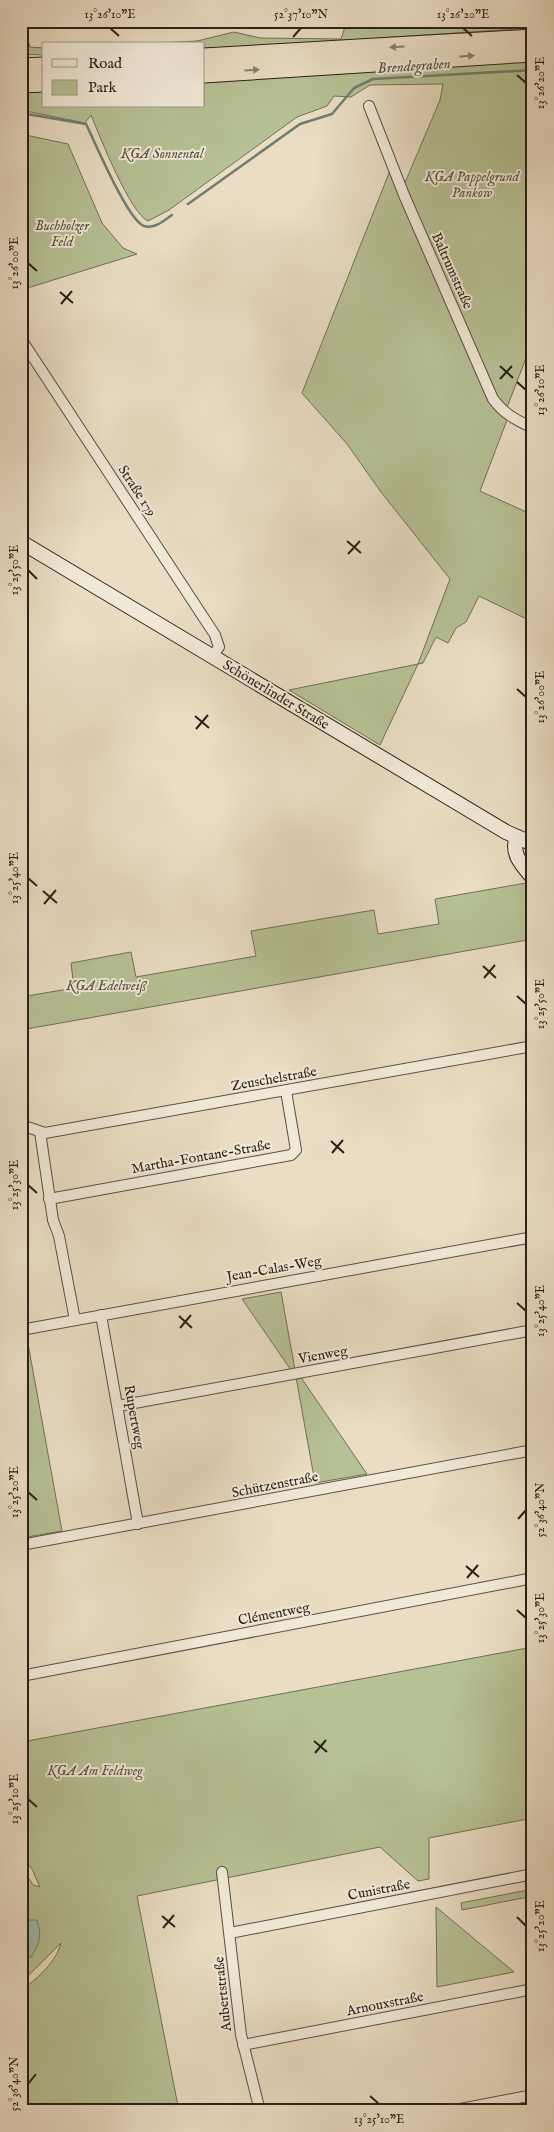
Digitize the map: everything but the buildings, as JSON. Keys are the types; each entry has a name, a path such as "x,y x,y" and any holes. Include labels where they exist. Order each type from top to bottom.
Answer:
{"highway":[{"path":"205,57 533,39"},
{"path":"205,73 533,52"},
{"path":"21,58 42,58"},
{"path":"21,68 42,67"},
{"path":"21,84 42,82"}],"main road":[{"name":"Schönerlinder Straße","path":"21,542 517,837 533,844"},
{"path":"517,837 514,845 518,860 533,878"}],"street":[{"name":"Baltrumstraße","path":"369,106 404,195 493,400 511,418 533,428"},
{"name":"Straße 179","path":"23,342 215,635 219,646 212,657"},
{"name":"Zeuschelstraße","path":"21,1126 28,1126 40,1132 155,1115 533,1046"},
{"name":"Martha-Fontane-Straße","path":"49,1198 291,1155 296,1150 286,1091"},
{"path":"40,1132 53,1220 59,1236 75,1320"},
{"name":"Jean-Calas-Weg","path":"21,1330 533,1237"},
{"name":"Rupertweg","path":"101,1316 138,1524"},
{"name":"Vienweg","path":"118,1406 533,1330"},
{"name":"Schützenstraße","path":"21,1545 533,1450"},
{"name":"Clémentweg","path":"21,1676 533,1578"},
{"name":"Aubertstraße","path":"222,1872 243,2045 260,2111"},
{"name":"Cunistraße","path":"230,1933 533,1874"},
{"name":"Arnouxstraße","path":"243,2045 533,1989"},
{"path":"450,2111 533,2095"}],"green space":[{"path":"21,21 23,21 30,47 42,48 42,55 21,54"},
{"path":"347,21 533,21 533,28 378,38 376,43 205,48 205,42 178,42 197,41 234,32 260,38 341,39"},
{"path":"533,59 533,340 506,410 499,404 404,185 440,100 443,84 370,85 351,97 334,96 327,106 297,117 169,210 148,221 141,215 124,190 91,115 85,123 21,110 21,90 42,89 42,108 205,108 205,79"},
{"name":"Buchholzer Feld","path":"21,134 68,144 102,223 123,248 137,254 21,290"},
{"path":"391,168 507,420 480,491 533,515 533,622 479,596 466,622 456,628 448,643 436,637 423,663 418,664 450,579 381,492 347,444 302,393"},
{"path":"418,664 380,745 289,690"},
{"name":"KGA Edelweiß","path":"526,883 533,892 533,939 21,1030 21,997 74,988 71,963 131,952 136,977 256,956 251,931 374,910 378,934 439,924 435,899"},
{"path":"281,1292 295,1370 291,1370 242,1299"},
{"path":"27,1338 62,1531 21,1538 21,1339"},
{"path":"300,1376 367,1474 315,1483 296,1377"},
{"name":"KGA Am Feldweg","path":"533,1647 533,1818 429,1838 429,1879 418,1881 380,1847 137,1896 179,2111 21,2111 21,1991 50,1964 61,1943 21,1983 21,1959 31,1957 28,1920 21,1923 21,1866 33,1885 40,1887 32,1869 21,1855 21,1740 22,1742"},
{"path":"533,1889 533,1896 462,1910 461,1903"},
{"path":"436,1907 514,1972 437,1987"}],"shaded area":[{"path":"28,1920 37,1920 39,1939 31,1957 21,1959 21,1923"}],"waterway":[{"name":"Brendegraben","path":"188,204 300,124 332,114 354,88 373,79 533,70"},
{"name":"Brendegraben","path":"21,113 86,124 121,196 137,221 148,227 159,224 172,215"}],"park label":[{"name":"KGA Sonnental","path":"162,154"},
{"name":"KGA Pappelgrund Pankow","path":"472,186"}]}
